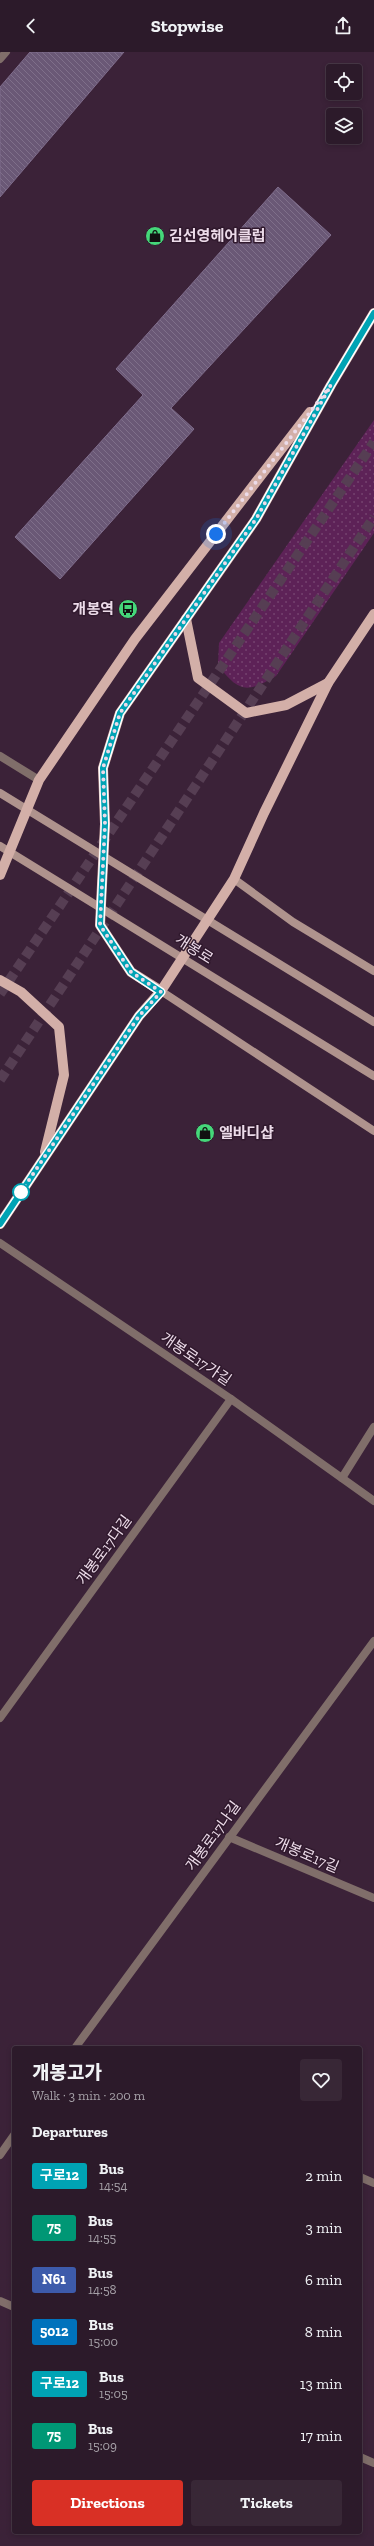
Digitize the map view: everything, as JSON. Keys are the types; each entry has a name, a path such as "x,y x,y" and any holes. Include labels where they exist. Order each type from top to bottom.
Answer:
{"main road":[{"path":"374,313 331,385 256,519 120,713 103,768 105,824 100,925 131,972 215,1029 374,1131"},
{"path":"0,875 39,780 135,638 331,385"},
{"path":"0,1224 139,1016 161,992 234,879 264,813 328,683 374,614"},
{"path":"186,619 198,678 246,713 286,705 328,683"},
{"path":"0,793 374,1022"},
{"name":"개봉로","path":"0,846 374,1076"},
{"path":"234,879 293,922 374,971"},
{"path":"0,980 21,992 59,1027 64,1075 43,1160"}],"street":[{"path":"0,59 6,52"},
{"path":"0,756 39,780"},
{"name":"개봉로17가길","path":"0,1243 230,1399 374,1501"},
{"name":"개봉로17다길","path":"0,1718 230,1399"},
{"path":"342,1478 374,1427"},
{"name":"개봉로17나길","path":"76,2046 374,1641"},
{"name":"개봉로17길","path":"229,1837 374,1898"},
{"path":"0,2155 12,2138"},
{"path":"362,2178 374,2183"},
{"path":"0,2301 12,2306"},
{"path":"362,2458 374,2463"}],"shaded area":[{"path":"374,420 374,533 276,676 266,682 250,687 238,685 225,674 218,665 219,643"}],"building":[{"path":"30,52 124,52 0,197 0,87"},
{"path":"278,187 331,235 171,408 194,429 60,579 15,537 143,395 116,369"}],"tunnel":[{"path":"0,994 374,442"},
{"path":"0,1080 374,517"}],"bus line":[{"name":"구로12","path":"0,1224 139,1016 161,992 131,972 100,925 105,824 103,768 120,713 256,519 331,385 374,313"}],"place":[{"name":"김선영헤어클럽","path":"155,236"},
{"name":"개봉역","path":"128,609"},
{"name":"엘바디샵","path":"205,1133"}],"route":[{"path":"21,1192 139,1016 161,992 131,972 100,925 105,824 103,768 120,713 256,519 331,385 216,534"}]}
